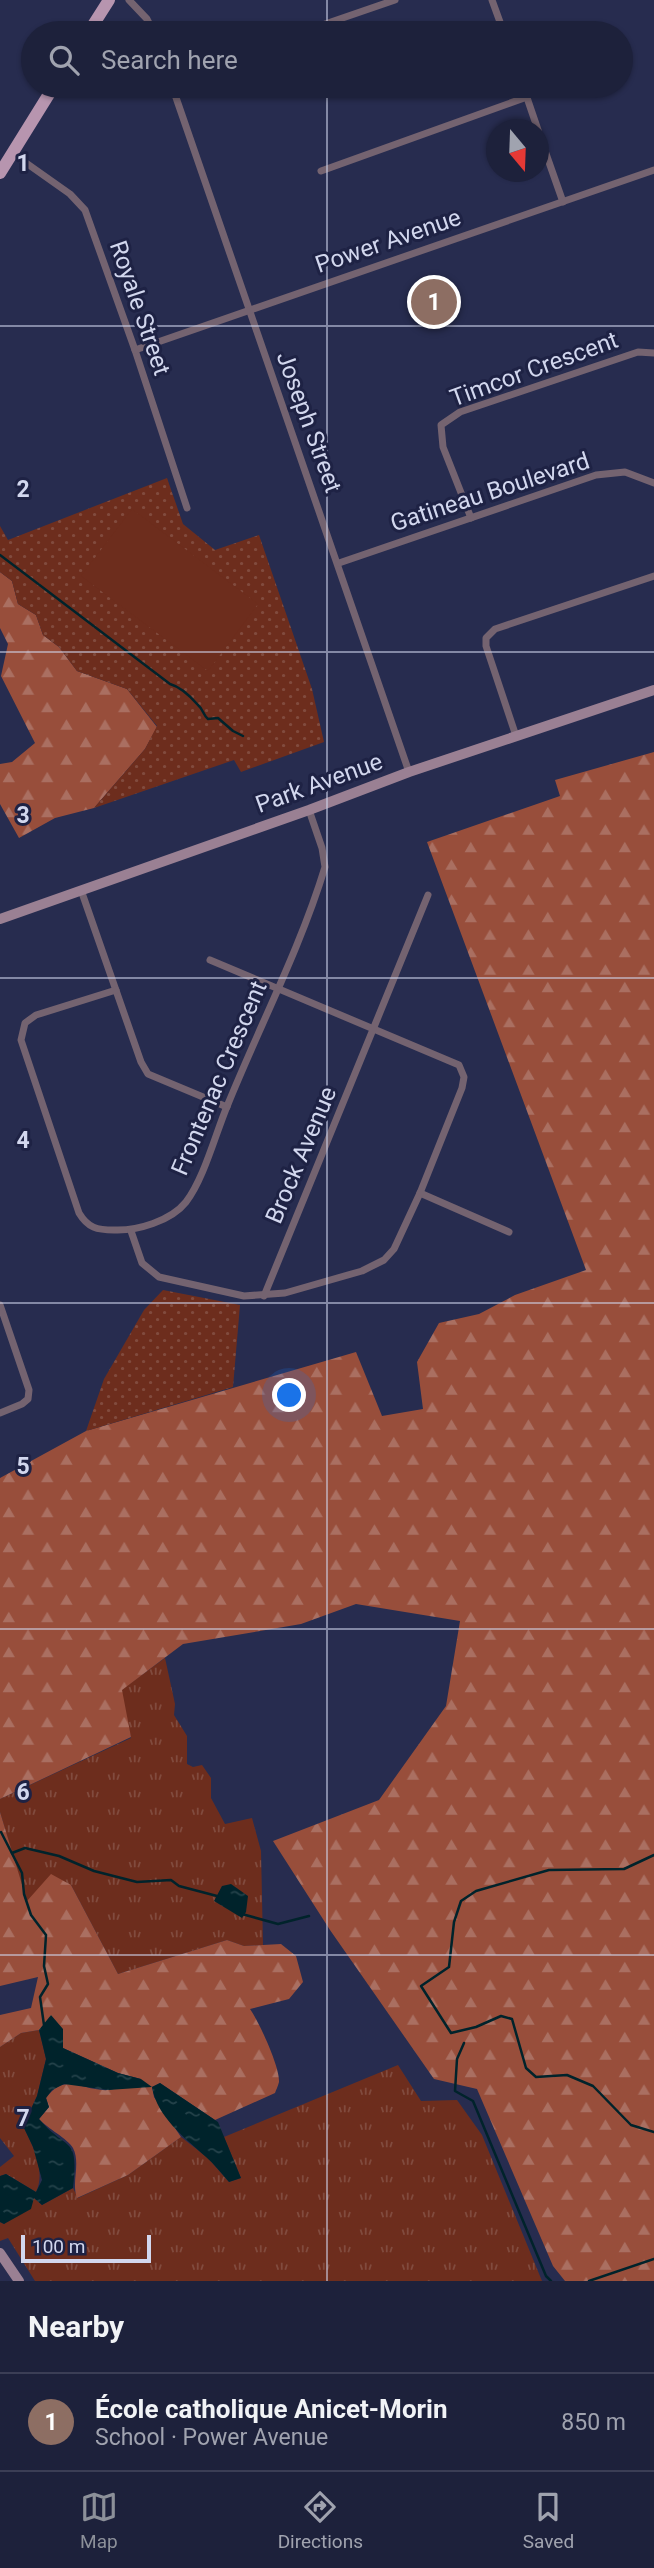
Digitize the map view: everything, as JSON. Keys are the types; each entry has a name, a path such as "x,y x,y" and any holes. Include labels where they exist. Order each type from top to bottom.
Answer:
{"main road":[{"path":"96,21 109,0"},
{"path":"0,173 46,98"}],"street":[{"path":"129,0 148,21"},
{"path":"334,21 395,0"},
{"path":"492,0 500,21"},
{"name":"Joseph Street","path":"176,98 410,772"},
{"path":"321,171 524,98"},
{"path":"527,98 534,119"},
{"name":"Royale Street","path":"12,153 70,194 85,210 187,508"},
{"path":"549,162 563,202"},
{"name":"Power Avenue","path":"135,350 654,170"},
{"name":"Timcor Crescent","path":"471,518 443,446 441,425 460,412 638,352 654,353"},
{"name":"Gatineau Boulevard","path":"339,563 596,475 625,471 654,483"},
{"path":"516,736 486,646 486,638 495,629 654,576"},
{"name":"Park Avenue","path":"0,919 410,772 654,690"},
{"name":"Frontenac Crescent","path":"116,990 36,1015 25,1023 21,1040 79,1213 86,1224 99,1230 131,1231 172,1215 185,1203 194,1189 226,1107 278,989 325,867 309,810"},
{"path":"81,890 141,1062 148,1074 226,1107"},
{"name":"Brock Avenue","path":"264,1296 428,895"},
{"path":"131,1231 142,1263 159,1277 244,1296 264,1296 307,1288 362,1271 384,1260 394,1250 420,1193 464,1077 459,1065 211,960"},
{"path":"420,1193 509,1232"},
{"path":"0,1305 29,1390 28,1399 22,1404 0,1413"},
{"path":"0,2253 19,2281"}],"green space":[{"path":"167,478 183,524 215,550 259,535 312,689 324,742 241,772 234,760 94,808 145,749 157,726 127,689 77,671 59,647 43,635 36,615 18,604 12,581 0,572 0,526 8,540"},
{"path":"132,509 258,604 208,671 81,576"},
{"path":"0,572 12,581 18,604 36,615 43,635 59,647 77,671 127,689 157,727 145,749 94,808 55,818 19,838 0,804 0,764 12,762 35,743 1,676 8,644 0,628"},
{"path":"654,752 654,2281 565,2281 553,2266 477,2089 434,2079 330,1930 273,1841 379,1800 446,1706 460,1621 356,1604 301,1624 183,1644 122,1690 131,1737 0,1799 0,1478 86,1431 356,1352 382,1416 423,1409 417,1362 439,1323 479,1314 515,1295 586,1270 427,842 560,796 555,780"},
{"path":"163,1290 240,1305 233,1387 86,1431 104,1379 144,1310"},
{"path":"165,1658 175,1704 174,1715 187,1736 187,1764 193,1767 202,1765 211,1778 211,1798 225,1824 252,1818 261,1851 263,1945 244,1946 227,1940 118,1974 71,1885 27,1903 0,1812 0,1799 131,1738 121,1690"},
{"path":"0,1812 27,1901 51,1874 71,1885 118,1974 227,1940 244,1946 281,1944 296,1956 303,1982 289,1999 250,2009 276,2066 279,2082 275,2093 215,2120 160,2083 152,2087 154,2097 181,2137 128,2175 77,2198 73,2148 39,2119 49,2107 46,2098 53,2090 68,2084 109,2090 141,2079 118,2073 63,2048 51,2016 39,2030 21,2033 0,2047 0,2015 31,2008 38,1977 0,1986"},
{"path":"39,2030 46,2059 37,2096 23,2126 39,2167 36,2192 6,2174 0,2176 0,2167 14,2156 0,2138 0,2047 21,2033"},
{"path":"398,2065 421,2101 457,2100 482,2135 542,2281 35,2281 8,2238 0,2241 0,2222 4,2224 34,2198 42,2205 73,2188 78,2198 128,2175 181,2137 208,2158 229,2182 241,2178 224,2137"}],"water":[{"path":"231,1884 248,1896 246,1912 242,1918 214,1901 222,1886"},
{"path":"51,2015 63,2029 63,2048 118,2073 141,2079 152,2087 108,2090 64,2084 52,2090 46,2098 49,2107 39,2119 73,2151 73,2188 42,2205 34,2198 31,2209 4,2224 0,2222 0,2176 6,2174 36,2192 42,2180 33,2147 23,2126 37,2096 46,2059 39,2030"},
{"path":"160,2083 218,2122 241,2178 229,2182 181,2134 160,2108 152,2087"}],"waterway":[{"path":"0,555 170,684 186,693 208,719 218,718 243,736"},
{"path":"1,1832 22,1873 24,1894 31,1915 46,1935 44,1966 48,1984 40,1997 44,2025"},
{"path":"12,1853 25,1848 59,1856 94,1871 137,1882 171,1880 179,1886 217,1896"},
{"path":"654,1855 624,1869 549,1870 476,1891 461,1901 454,1922 449,1967 421,1986 451,2033 476,2027 501,2016 512,2019 526,2068 536,2077 567,2075 593,2086 631,2125 654,2132"},
{"path":"242,1914 278,1924 309,1916"},
{"path":"464,2043 457,2059 455,2091 473,2101 546,2276 551,2281"},
{"path":"589,2281 654,2259"}],"place":[{"name":"École catholique Anicet-Morin","path":"434,302"}]}
